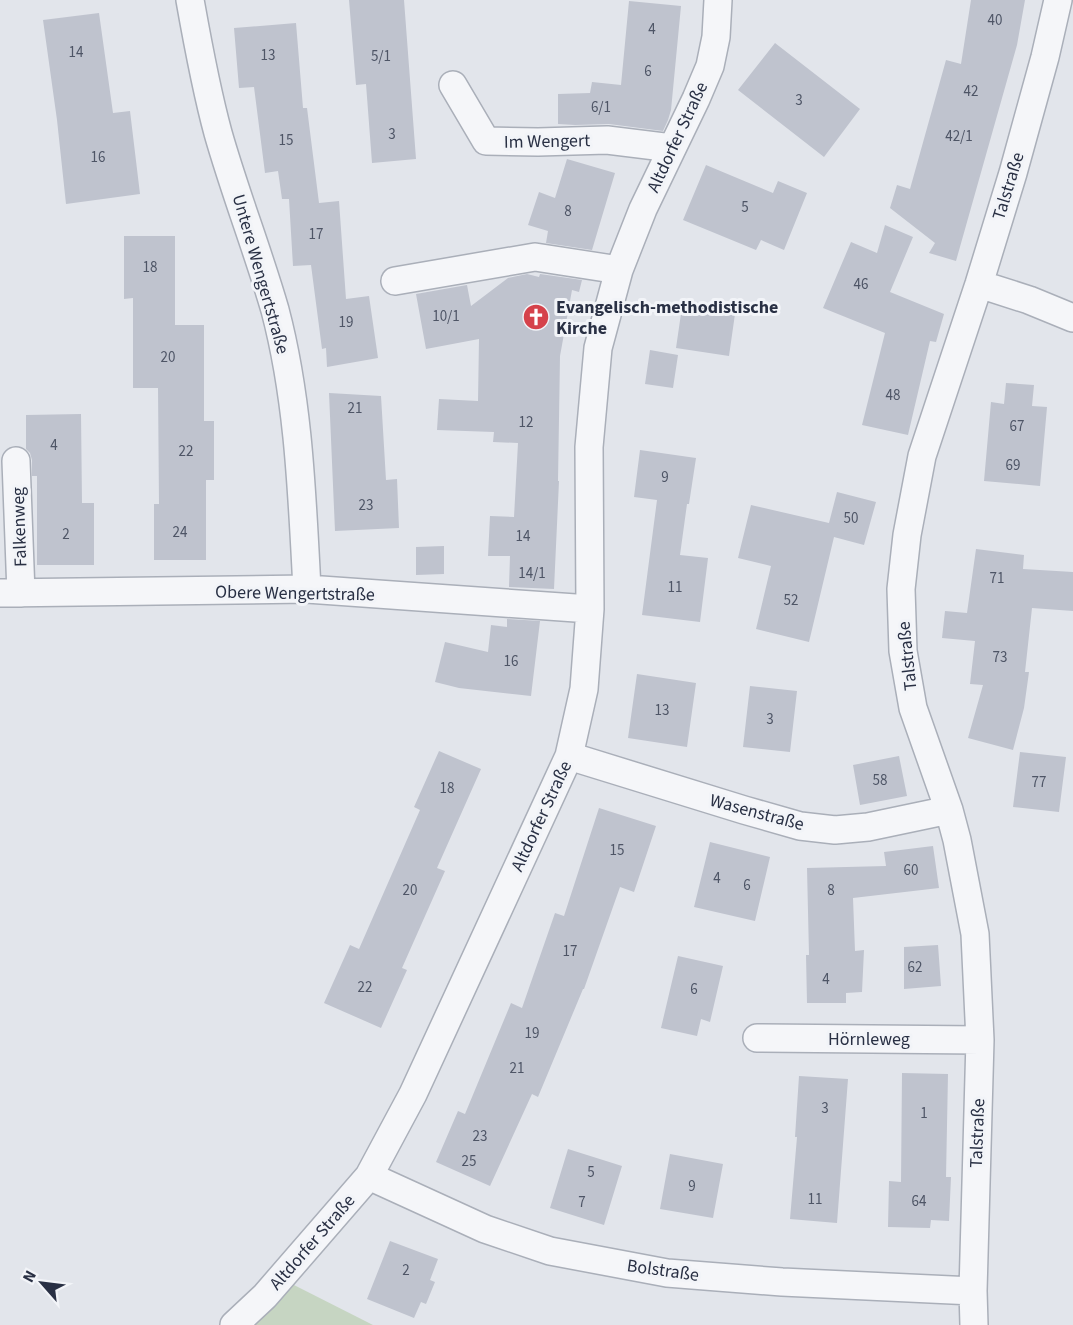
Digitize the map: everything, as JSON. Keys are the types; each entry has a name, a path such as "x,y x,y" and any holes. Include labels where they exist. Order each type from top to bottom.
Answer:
{"street":[{"name":"Untere Wengertstraße","path":"190,0 218,133 274,310 287,368 298,440 308,589"},
{"name":"Altdorfer Straße","path":"234,1325 265,1296 369,1176 413,1094 569,756 584,689 590,609 589,447 598,348 619,270 643,209 710,66 716,37 718,0"},
{"name":"Talstraße","path":"974,1325 980,1040 975,934 949,810 913,708 903,651 901,590 907,535 922,456 1013,173 1046,57 1058,0"},
{"name":"Im Wengert","path":"453,85 486,141 607,140 672,148"},
{"path":"395,282 535,257 619,270"},
{"path":"979,284 1029,300 1073,318"},
{"name":"Falkenweg","path":"10,593 16,461"},
{"name":"Obere Wengertstraße","path":"10,593 308,589 590,609"},
{"name":"Wasenstraße","path":"569,756 800,826 835,830 868,827 949,810"},
{"name":"Hörnleweg","path":"757,1038 980,1040"},
{"name":"Bolstraße","path":"369,1176 485,1229 562,1254 667,1273 782,1282 973,1291"}],"green space":[{"path":"292,1284 373,1325 244,1325"}],"building":[{"path":"349,0 404,0 416,159 372,163 366,84 356,85"},
{"path":"971,0 1025,0 1017,45 956,261 929,253 935,243 890,208 897,185 910,189 946,60 961,64"},
{"path":"629,1 681,6 671,110 663,131 609,124 558,124 558,94 590,93 592,82 621,85"},
{"path":"99,13 113,113 130,111 140,194 66,204 43,20"},
{"path":"296,23 303,108 307,108 319,203 339,201 346,299 369,296 378,358 327,367 326,348 322,349 311,265 293,266 289,199 282,199 278,171 265,173 254,87 239,88 234,28"},
{"path":"775,43 860,109 824,157 738,90"},
{"path":"567,159 615,173 592,250 546,243 548,231 528,225 539,192 555,198"},
{"path":"706,165 773,193 778,181 807,193 784,250 761,240 756,250 683,220"},
{"path":"885,225 913,237 890,292 944,314 936,342 930,341 908,435 862,425 885,333 823,308 851,242 877,253"},
{"path":"124,236 175,236 175,325 204,325 204,421 214,421 214,480 206,480 206,560 154,560 154,504 159,504 158,388 133,388 133,298 124,299"},
{"path":"527,274 582,280 579,292 572,290 560,356 559,481 554,589 509,587 510,556 488,556 490,516 514,517 518,443 493,442 494,432 437,430 439,399 478,401 479,339 426,349 416,294 467,285 471,306 508,278"},
{"path":"683,300 736,307 729,356 676,348"},
{"path":"650,350 678,355 673,388 645,384"},
{"path":"1006,383 1034,385 1032,406 1047,407 1040,486 984,481 991,402 1004,404"},
{"path":"329,393 381,396 386,480 397,479 399,528 335,531"},
{"path":"81,414 82,503 94,503 94,565 37,565 37,476 32,476 32,460 26,449 26,415"},
{"path":"640,450 696,458 680,555 708,558 700,622 642,615 657,500 634,497"},
{"path":"837,492 876,502 864,545 834,537 809,642 756,629 771,566 738,558 751,505 829,523"},
{"path":"444,546 444,574 416,575 416,547"},
{"path":"976,549 1024,555 1023,569 1073,572 1073,611 1032,608 1025,672 1029,672 1024,708 1013,750 968,738 983,685 970,684 975,641 942,638 945,611 967,613"},
{"path":"507,619 540,621 531,696 459,688 435,682 445,642 488,652 491,625 507,627"},
{"path":"637,674 696,683 687,747 628,738"},
{"path":"750,686 797,691 790,752 743,747"},
{"path":"439,751 481,769 437,868 445,871 402,968 407,970 381,1028 324,1003 350,945 359,949 420,810 414,807"},
{"path":"1020,752 1066,757 1059,812 1013,807"},
{"path":"899,756 907,796 860,805 853,765"},
{"path":"599,808 656,826 634,892 620,887 584,989 538,1097 532,1094 490,1186 436,1162 458,1111 465,1114 511,1003 522,1008 555,913 564,916"},
{"path":"710,842 770,857 755,921 694,907"},
{"path":"933,846 939,888 853,898 855,951 864,950 862,992 846,993 846,1003 807,1003 806,955 809,955 807,868 886,866 884,852"},
{"path":"938,945 941,986 904,989 904,947"},
{"path":"678,956 723,966 710,1022 701,1019 697,1036 661,1028"},
{"path":"902,1073 948,1074 946,1177 951,1177 949,1221 931,1220 930,1228 888,1227 889,1181 901,1182"},
{"path":"799,1076 848,1079 837,1223 790,1219 797,1137 795,1137"},
{"path":"568,1149 622,1166 604,1225 550,1208"},
{"path":"670,1154 723,1164 713,1218 660,1209"},
{"path":"390,1241 438,1259 430,1280 435,1282 426,1304 421,1302 414,1318 367,1299"}],"place":[{"name":"Evangelisch-methodistische Kirche","path":"536,317"}]}
